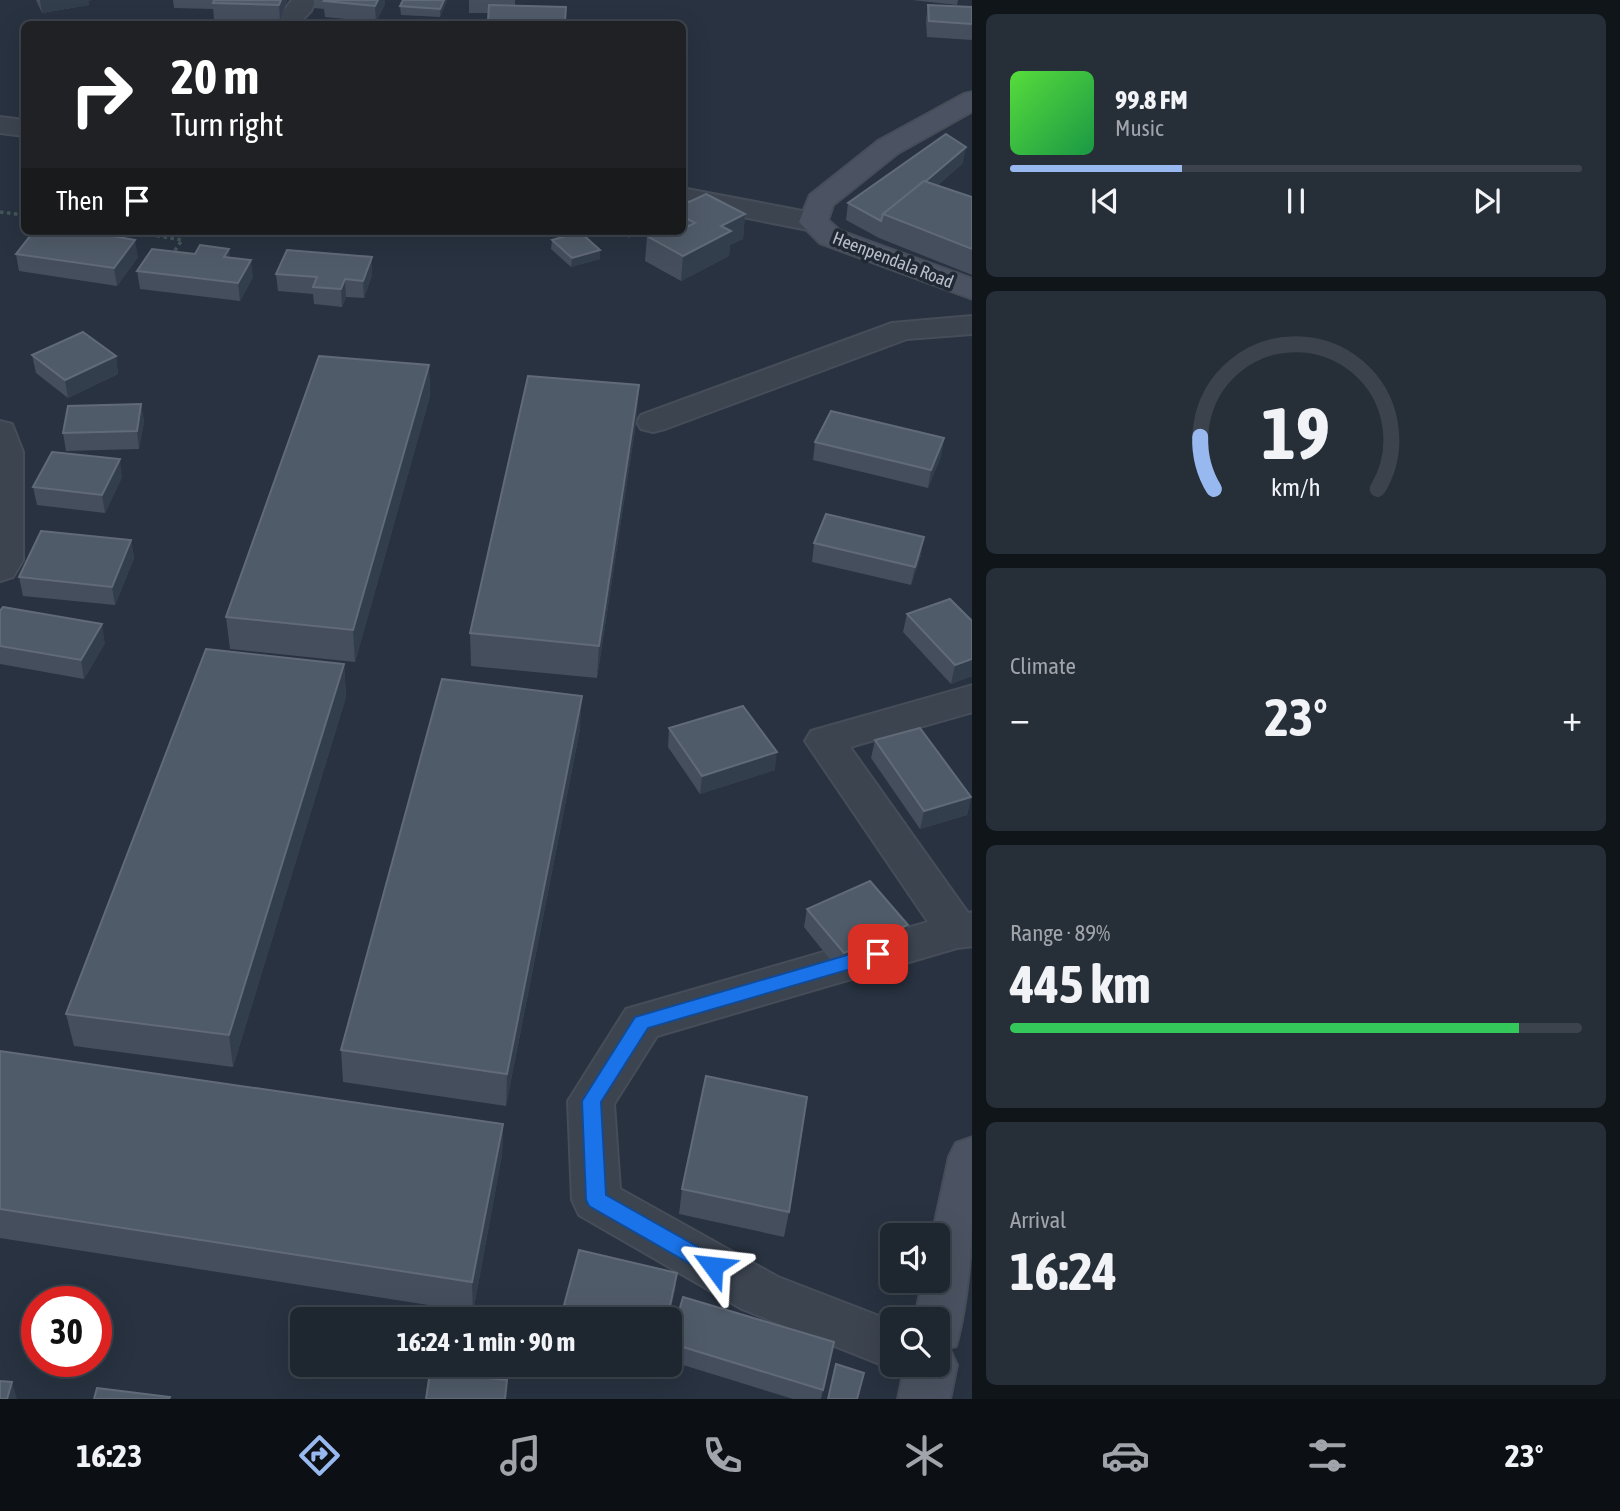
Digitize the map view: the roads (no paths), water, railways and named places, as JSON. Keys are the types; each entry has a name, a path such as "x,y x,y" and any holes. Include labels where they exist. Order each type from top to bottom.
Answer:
{"street":[{"path":"288,21 304,0"},
{"name":"Heenpendala Road","path":"972,100 888,147 820,201 813,222 830,237 972,290"},
{"path":"0,125 21,128"},
{"path":"686,198 813,222"},
{"path":"653,422 903,330 972,325"},
{"path":"0,431 6,452 5,561 0,569"},
{"path":"880,1340 760,1293 596,1200 591,1101 642,1023 965,930 825,741 972,698"},
{"path":"942,1307 972,1157"},
{"path":"924,1399 929,1377"}]}
